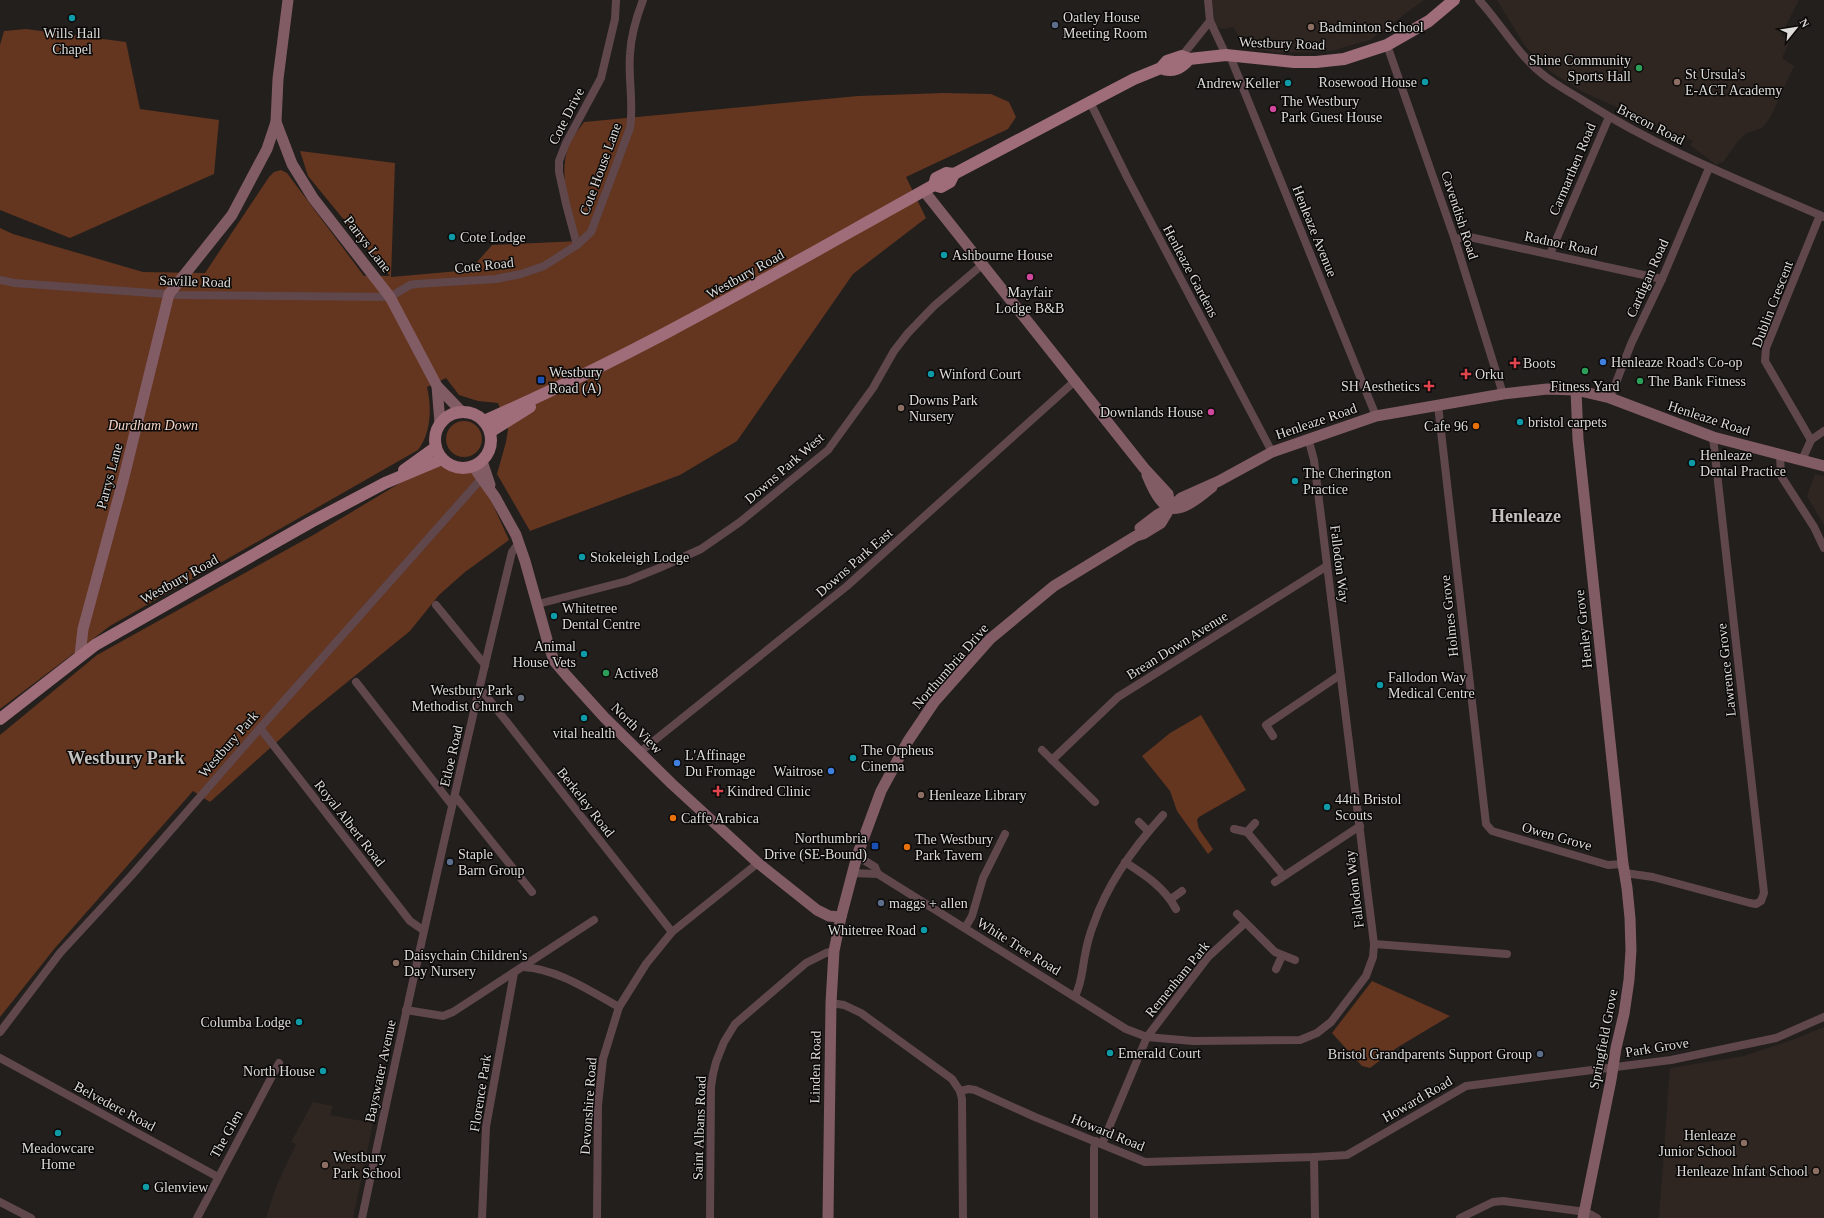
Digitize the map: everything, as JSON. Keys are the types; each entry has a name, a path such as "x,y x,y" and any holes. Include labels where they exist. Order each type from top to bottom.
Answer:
{"main road":[{"name":"Parrys Lane","path":"80,655 83,629 123,482 167,308 174,295 232,215 266,149 276,122 278,78 288,0"},
{"name":"Westbury Road","path":"484,421 567,384 722,304 929,188 936,178 946,173 954,174 1134,79 1161,68 1167,71 1183,67 1186,58 1228,56 1316,62 1344,59 1387,45 1429,21 1454,0"},
{"name":"Parrys Lane","path":"276,122 292,164 313,198 390,297 437,386 462,412"},
{"path":"929,188 983,264 1144,468 1159,500 1170,508"},
{"name":"Westbury Road","path":"490,432 567,384"},
{"name":"Parrys Lane","path":"437,386 440,423"},
{"name":"Henleaze Road","path":"1170,508 1185,508 1218,481 1272,452 1308,438 1376,416 1503,394 1547,389 1576,390 1610,398 1713,437 1824,466"},
{"name":"Henley Grove","path":"1576,390 1578,439 1624,868"},
{"path":"462,412 474,414 484,421 490,432 490,448 478,464 456,467 442,458 436,447 436,435 440,423 450,415 462,412"},
{"name":"Westbury Road","path":"385,483 436,447"},
{"name":"Westbury Road","path":"0,719 80,655 95,645 311,522 385,483 442,458"},
{"name":"North View","path":"478,464 481,478 495,497"},
{"name":"North View","path":"478,464 519,543 554,661 604,717 758,863 817,910 829,916 841,917"},
{"name":"Northumbria Drive","path":"841,917 857,856 876,801 908,741 940,696 990,640 1042,595 1136,536 1143,534 1162,523 1170,508"},
{"path":"83,629 95,645"},
{"name":"Springfield Grove","path":"1584,1215 1624,1014 1631,950 1630,918 1624,868"},
{"name":"Linden Road","path":"828,1218 831,1004 834,951 841,917"}],"street":[{"name":"Cote Drive","path":"577,246 559,172 559,161 566,143 601,78 615,19 616,0"},
{"name":"Cote House Lane","path":"577,246 592,232 630,128 632,114 630,55 633,27 643,0"},
{"name":"Henleaze Avenue","path":"1208,0 1210,21 1228,56 1376,416"},
{"name":"Brecon Road","path":"1479,0 1493,16 1520,53 1541,73 1562,88 1609,117 1709,168 1822,216"},
{"name":"Brecon Road","path":"1486,0 1493,16"},
{"path":"1186,58 1210,21"},
{"name":"Cavendish Road","path":"1387,45 1455,240 1503,394"},
{"name":"Henleaze Gardens","path":"1090,102 1127,177 1272,452"},
{"name":"Carmarthen Road","path":"1550,254 1609,117"},
{"name":"Cardigan Road","path":"1610,398 1631,344 1662,279 1709,168"},
{"name":"Dublin Crescent","path":"1811,440 1765,361 1766,348 1822,216"},
{"name":"Radnor Road","path":"1455,240 1465,236 1662,279"},
{"name":"Cote Road","path":"390,297 410,285 496,279 521,274 544,266 577,246"},
{"name":"Downs Park West","path":"538,604 627,581 701,549 740,522 828,450 873,388 894,351 908,333 934,306 983,264"},
{"name":"Saville Road","path":"0,280 15,283 174,295 390,297"},
{"name":"Downs Park East","path":"640,752 847,586 1076,380"},
{"name":"Holmes Grove","path":"1438,405 1486,824"},
{"path":"1802,460 1811,440 1824,431"},
{"name":"Lawrence Grove","path":"1713,437 1764,893 1762,901"},
{"name":"Fallodon Way","path":"1147,1037 1193,1041 1300,1040 1317,1033 1331,1022 1366,976 1373,957 1374,944 1360,826 1314,460 1308,438"},
{"path":"1780,455 1781,476 1810,521 1824,548"},
{"name":"Westbury Park","path":"0,1032 60,953 131,876 481,478"},
{"name":"Etloe Road","path":"423,930 512,552 519,543"},
{"name":"Brean Down Avenue","path":"1052,760 1118,697 1327,566"},
{"path":"436,605 485,665"},
{"path":"1273,736 1266,725 1340,675"},
{"path":"356,682 452,805"},
{"name":"Berkeley Road","path":"480,688 672,932"},
{"name":"Royal Albert Road","path":"260,728 410,922 423,930"},
{"path":"1042,750 1095,802"},
{"path":"455,796 532,892"},
{"path":"1075,996 1080,987 1085,954 1094,922 1125,862 1148,831 1163,815"},
{"path":"1139,822 1148,831"},
{"path":"1247,832 1255,823"},
{"name":"Owen Grove","path":"1486,824 1492,831 1608,865 1624,868 1750,903 1756,904 1762,901"},
{"path":"1275,882 1283,875 1360,826"},
{"path":"1234,829 1247,832 1283,875"},
{"path":"965,928 972,916 983,878 1005,834"},
{"name":"White Tree Road","path":"857,856 875,867 878,874"},
{"path":"1125,862 1155,882 1171,898 1176,909"},
{"name":"Devonshire Road","path":"597,1218 598,1105 602,1059 619,1007 646,964 672,932 758,863"},
{"name":"White Tree Road","path":"852,873 878,874 1126,1029 1147,1037"},
{"path":"1171,898 1182,891"},
{"path":"1238,914 1245,923 1275,952 1294,960"},
{"path":"406,1010 443,1016 454,1012 594,920"},
{"name":"Remenham Park","path":"1147,1037 1208,957 1245,923"},
{"name":"Bayswater Avenue","path":"362,1218 423,930"},
{"path":"1374,944 1507,954"},
{"name":"Saint Albans Road","path":"710,1218 712,1074 724,1042 736,1024 806,963 826,953 834,951"},
{"path":"1276,969 1282,956"},
{"path":"523,967 533,967 562,977 619,1007"},
{"name":"Florence Park","path":"482,1218 486,1127 514,973"},
{"path":"831,1004 844,1005 861,1013 952,1079 960,1091 964,1117 963,1218"},
{"name":"Park Grove","path":"1466,1086 1671,1060 1776,1038 1824,1017"},
{"path":"1094,1218 1094,1148 1099,1142 1147,1037"},
{"name":"Belvedere Road","path":"0,1058 218,1177"},
{"name":"The Glen","path":"197,1218 279,1063"},
{"name":"Howard Road","path":"960,1091 969,1089 975,1090 1035,1117 1146,1162 1314,1158 1347,1154 1466,1086"},
{"path":"1314,1158 1315,1218"},
{"path":"1460,1218 1493,1202 1503,1201 1597,1218"},
{"path":"0,1202 31,1218"}],"shaded area":[{"name":"Badminton School","path":"1212,0 1424,0 1370,40 1331,51 1280,53 1245,47 1233,27 1225,29 1215,26"},
{"name":"St Ursula's E-ACT Academy","path":"1497,0 1799,0 1781,35 1790,41 1782,58 1794,66 1770,118 1762,128 1747,133 1738,141 1724,161 1716,165 1690,145 1693,141 1583,92 1551,72 1525,46"},
{"path":"1815,474 1824,476 1824,525 1807,496"},
{"name":"Henleaze Junior School","path":"1824,1027 1824,1218 1659,1218 1670,1068 1744,1056 1795,1039"},
{"name":"Westbury Park School","path":"313,1102 333,1106 330,1115 373,1123 353,1218 266,1218 276,1187 296,1144 291,1142"}],"green space":[{"path":"26,29 126,42 140,109 219,120 214,174 70,238 0,210 0,45 4,31"},
{"name":"Durdham Down","path":"943,93 991,94 1009,102 1016,117 1008,129 906,177 926,218 853,274 737,441 680,475 530,531 497,474 508,429 498,403 478,401 459,395 446,378 427,387 430,403 428,428 426,436 418,450 110,626 0,709 0,228 13,234 143,272 205,273 269,177 274,172 281,170 287,173 364,276 390,276 308,176 300,151 395,163 391,277 470,270 492,245 579,241 566,193 564,169 569,145 584,122 858,96"},
{"path":"464,421 474,424 479,429 482,439 479,449 474,454 464,457 454,454 449,449 446,439 449,429 454,424"},
{"path":"435,462 479,474 509,540 465,572 439,595 410,631 308,714 210,802 193,791 55,948 0,1017 0,735 97,655 315,534"},
{"path":"1201,715 1246,790 1199,817 1197,820 1199,829 1213,849 1208,854 1177,811 1170,791 1142,756 1170,733"},
{"path":"1372,981 1450,1016 1398,1047 1370,1068 1362,1066 1332,1033"}],"place":[{"name":"Wills Hall Chapel","path":"72,18"},
{"name":"Oatley House Meeting Room","path":"1055,25"},
{"name":"Badminton School","path":"1311,27"},
{"name":"Shine Community Sports Hall","path":"1639,68"},
{"name":"Rosewood House","path":"1425,82"},
{"name":"St Ursula's E-ACT Academy","path":"1677,82"},
{"name":"Andrew Keller","path":"1288,83"},
{"name":"The Westbury Park Guest House","path":"1273,109"},
{"name":"Cote Lodge","path":"452,237"},
{"name":"Ashbourne House","path":"944,255"},
{"name":"Mayfair Lodge B&B","path":"1030,277"},
{"name":"Henleaze Road's Co-op","path":"1603,362"},
{"name":"Boots","path":"1515,363"},
{"name":"Fitness Yard","path":"1585,371"},
{"name":"Winford Court","path":"931,374"},
{"name":"Orku","path":"1466,374"},
{"name":"Westbury Road (A)","path":"541,380"},
{"name":"The Bank Fitness","path":"1640,381"},
{"name":"SH Aesthetics","path":"1429,386"},
{"name":"Downs Park Nursery","path":"901,408"},
{"name":"Downlands House","path":"1211,412"},
{"name":"bristol carpets","path":"1520,422"},
{"name":"Cafe 96","path":"1476,426"},
{"name":"Henleaze Dental Practice","path":"1692,463"},
{"name":"The Cherington Practice","path":"1295,481"},
{"name":"Stokeleigh Lodge","path":"582,557"},
{"name":"Whitetree Dental Centre","path":"554,616"},
{"name":"Animal House Vets","path":"584,654"},
{"name":"Active8","path":"606,673"},
{"name":"Fallodon Way Medical Centre","path":"1380,685"},
{"name":"Westbury Park Methodist Church","path":"521,698"},
{"name":"vital health","path":"584,718"},
{"name":"The Orpheus Cinema","path":"853,758"},
{"name":"L'Affinage Du Fromage","path":"677,763"},
{"name":"Waitrose","path":"831,771"},
{"name":"Kindred Clinic","path":"718,791"},
{"name":"Henleaze Library","path":"921,795"},
{"name":"44th Bristol Scouts","path":"1327,807"},
{"name":"Caffe Arabica","path":"673,818"},
{"name":"Northumbria Drive (SE-Bound)","path":"875,846"},
{"name":"The Westbury Park Tavern","path":"907,847"},
{"name":"Staple Barn Group","path":"450,862"},
{"name":"maggs + allen","path":"881,903"},
{"name":"Whitetree Road","path":"924,930"},
{"name":"Daisychain Children's Day Nursery","path":"396,963"},
{"name":"Columba Lodge","path":"299,1022"},
{"name":"Emerald Court","path":"1110,1053"},
{"name":"Bristol Grandparents Support Group","path":"1540,1054"},
{"name":"North House","path":"323,1071"},
{"name":"Meadowcare Home","path":"58,1133"},
{"name":"Henleaze Junior School","path":"1744,1143"},
{"name":"Westbury Park School","path":"325,1165"},
{"name":"Henleaze Infant School","path":"1816,1171"},
{"name":"Glenview","path":"146,1187"}],"district":[{"name":"Henleaze","path":"1526,516"},
{"name":"Westbury Park","path":"126,758"}]}
